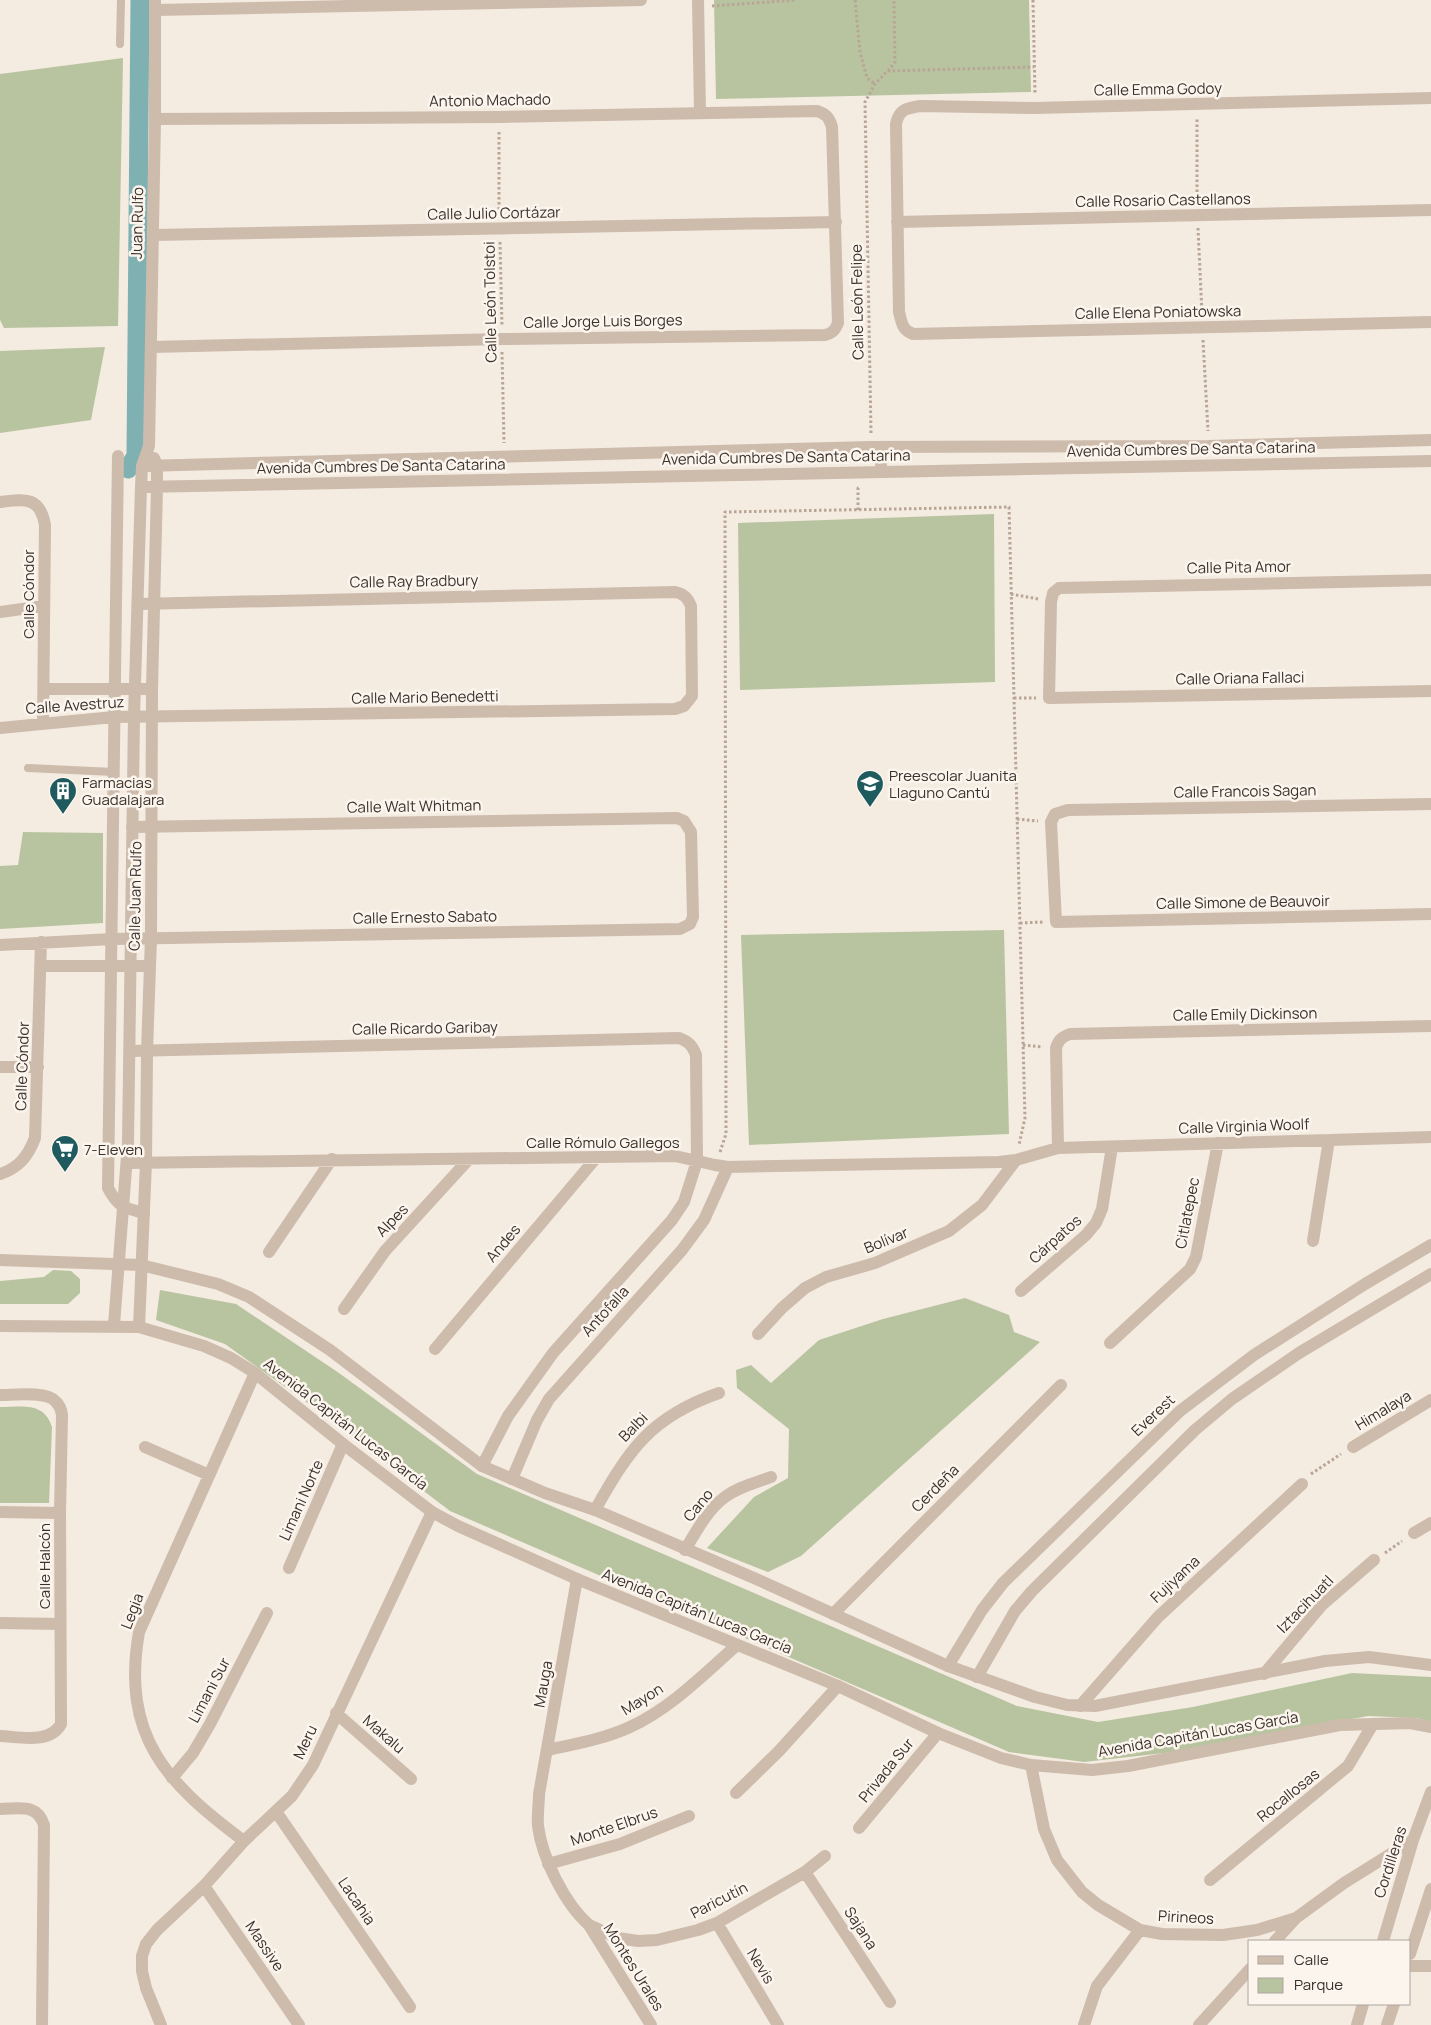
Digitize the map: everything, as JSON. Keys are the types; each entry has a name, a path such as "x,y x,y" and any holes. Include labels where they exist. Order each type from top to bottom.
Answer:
{"street":[{"path":"155,5 641,0"},
{"path":"698,3 700,112"},
{"name":"Juan Rulfo","path":"142,466 149,446 154,235 155,5"},
{"name":"Calle Emma Godoy","path":"896,222 896,124 898,116 905,110 921,106 1035,108 1431,98"},
{"name":"Antonio Machado","path":"155,119 499,117 817,111 825,114"},
{"name":"Calle Jorge Luis Borges","path":"151,347 502,339 825,335 831,333 836,329 838,323 836,222 832,127 830,119 825,114"},
{"name":"Calle Rosario Castellanos","path":"896,222 1431,210"},
{"name":"Calle Julio Cortázar","path":"154,235 836,222"},
{"name":"Calle Elena Poniatowska","path":"896,222 899,312 902,325 906,331 913,334 1431,322"},
{"name":"Avenida Cumbres De Santa Catarina","path":"142,466 876,447 1208,446 1431,440"},
{"name":"Juan Rulfo","path":"149,446 157,465"},
{"path":"876,447 876,472"},
{"name":"Calle Juan Rulfo","path":"118,456 108,1188 115,1201 124,1208"},
{"name":"Avenida Cumbres De Santa Catarina","path":"141,487 1431,461"},
{"name":"Calle Juan Rulfo","path":"139,1327 146,1162 151,938 152,689 157,465"},
{"name":"Calle Juan Rulfo","path":"114,1325 127,1162 134,717 142,466"},
{"name":"Calle Cóndor","path":"0,502 22,499 30,501 41,510 44,516 43,723"},
{"name":"Calle Pita Amor","path":"1051,599 1053,592 1059,588 1068,587 1431,580"},
{"name":"Calle Ray Bradbury","path":"138,604 675,592 684,594 691,606 692,696"},
{"path":"1049,698 1051,599"},
{"path":"0,612 44,606"},
{"name":"Calle Avestruz","path":"44,689 152,689"},
{"name":"Calle Oriana Fallaci","path":"1049,698 1431,691"},
{"name":"Calle Mario Benedetti","path":"153,717 676,709 684,706 692,696"},
{"name":"Calle Avestruz","path":"0,728 114,717 153,717"},
{"name":"Calle Francois Sagan","path":"1055,817 1068,810 1431,804"},
{"path":"1055,817 1056,922"},
{"name":"Calle Walt Whitman","path":"132,827 677,818 684,821 690,832 694,917"},
{"name":"Calle Simone de Beauvoir","path":"1056,922 1431,914"},
{"name":"Calle Ernesto Sabato","path":"0,945 151,938 680,929 690,924 694,917"},
{"name":"Calle Cóndor","path":"0,1174 18,1166 28,1155 35,1138 41,942"},
{"path":"41,966 150,966"},
{"name":"Calle Emily Dickinson","path":"1058,1148 1056,1048 1060,1038 1070,1034 1431,1026"},
{"name":"Calle Ricardo Garibay","path":"130,1051 679,1038 688,1041 696,1055"},
{"name":"Antofalla","path":"482,1466 508,1416 553,1353 672,1220 684,1202 697,1162 696,1055"},
{"path":"0,1067 38,1067"},
{"name":"Calle Virginia Woolf","path":"1058,1148 1431,1137"},
{"path":"1312,1241 1330,1140"},
{"name":"Citlatepec","path":"1110,1343 1190,1270 1196,1257 1218,1143"},
{"name":"Cárpatos","path":"1021,1291 1086,1235 1096,1223 1102,1209 1112,1147"},
{"name":"Calle Rómulo Gallegos","path":"127,1162 675,1156 715,1166 999,1162 1016,1160 1058,1148"},
{"name":"Andes","path":"436,1349 596,1158"},
{"path":"269,1252 332,1159"},
{"name":"Alpes","path":"344,1309 385,1251 469,1159"},
{"name":"Bolívar","path":"758,1334 782,1308 805,1288 826,1277 875,1263 949,1231 982,1205 1016,1160"},
{"name":"Antofalla","path":"512,1479 537,1420 549,1399 682,1250 704,1220 728,1166"},
{"path":"124,1208 144,1213"},
{"name":"Everest","path":"948,1666 982,1610 1003,1583 1180,1411 1254,1355 1365,1284 1431,1245"},
{"path":"0,1260 142,1266 218,1284 249,1298 330,1350 482,1466 595,1510 948,1666 1035,1697 1080,1706 1115,1704 1325,1661 1369,1657 1431,1665"},
{"path":"977,1677 1015,1611 1032,1591 1195,1430 1232,1399 1299,1353 1431,1274"},
{"name":"Avenida Capitán Lucas García","path":"0,1326 114,1325 139,1327 204,1346 231,1358 255,1373 432,1512 458,1526 577,1579 838,1686 938,1733 1001,1758 1031,1765 1092,1770 1128,1766 1319,1728 1410,1723 1431,1727"},
{"name":"Legia","path":"244,1841 213,1818 187,1795 158,1761 141,1718 136,1694 136,1650 139,1632 255,1373"},
{"name":"Cerdeña","path":"833,1614 1061,1385"},
{"name":"Balbi","path":"595,1510 614,1476 635,1446 659,1423 692,1403 719,1393"},
{"name":"Calle Halcón","path":"0,1395 44,1395 54,1399 60,1406 62,1415 60,1513 61,1724 56,1732 43,1737 0,1736"},
{"name":"Himalaya","path":"1352,1447 1431,1400"},
{"name":"Limani Norte","path":"289,1568 343,1444"},
{"path":"145,1447 209,1475"},
{"name":"Cano","path":"685,1550 710,1513 724,1497 771,1477"},
{"name":"Fujiyama","path":"1080,1706 1158,1617 1302,1484"},
{"path":"0,1512 60,1513"},
{"name":"Meru","path":"162,2025 146,1988 142,1971 142,1956 146,1944 157,1930 204,1886 244,1841 292,1796 313,1764 432,1512"},
{"path":"1414,1534 1431,1523"},
{"name":"Iztacihuatl","path":"1264,1674 1322,1605 1374,1560"},
{"name":"Mauga","path":"548,1864 538,1826 539,1794 577,1579"},
{"name":"Limani Sur","path":"172,1778 193,1753 210,1724 267,1613"},
{"path":"0,1623 60,1624"},
{"name":"Mayon","path":"548,1750 596,1739 629,1728 665,1707 737,1645"},
{"path":"736,1793 785,1745 838,1686"},
{"name":"Makalu","path":"336,1713 411,1779"},
{"name":"Rocallosas","path":"1210,1880 1348,1766 1373,1724"},
{"name":"Privada Sur","path":"859,1828 938,1733"},
{"name":"Pirineos","path":"1031,1765 1044,1829 1057,1860 1082,1892 1098,1905 1140,1930 1162,1934 1223,1935 1258,1930 1296,1918 1344,1883 1413,1840"},
{"name":"Cordilleras","path":"1382,1940 1413,1840 1431,1792"},
{"path":"0,1809 32,1810 39,1813 44,1825 42,2025"},
{"name":"Lacahia","path":"277,1812 410,2007"},
{"name":"Monte Elbrus","path":"548,1864 620,1844 689,1816"},
{"name":"Paricutín","path":"589,1925 618,1938 638,1941 678,1936 717,1924 805,1872 825,1856"},
{"path":"548,1864 578,1916 589,1925"},
{"name":"Sajana","path":"805,1872 890,2002"},
{"name":"Massive","path":"204,1886 299,2025"},
{"path":"1411,1951 1431,1890"},
{"path":"1276,1940 1296,1918"},
{"name":"Nevis","path":"717,1924 778,2025"},
{"name":"Montes Urales","path":"589,1925 651,2025"},
{"path":"1084,2025 1097,1986 1140,1930"},
{"path":"1411,1966 1431,1966"},
{"path":"1199,2025 1248,1971"},
{"path":"1357,2025 1363,2005"},
{"path":"1387,2025 1394,2005"}],"lane":[{"path":"120,44 121,0"},
{"path":"28,768 114,772"}],"path":[{"path":"698,3 796,0"},
{"path":"855,0 860,52 867,78 875,84"},
{"path":"887,71 895,62 894,0"},
{"path":"1033,0 1035,108"},
{"path":"887,71 1034,67"},
{"name":"Calle León Felipe","path":"876,447 865,102 875,84 887,71"},
{"path":"1197,105 1197,215 1208,446"},
{"name":"Calle León Tolstoi","path":"499,117 499,229 504,456"},
{"path":"858,510 858,488 872,488 876,472"},
{"path":"715,1166 726,1134 725,512 1009,507 1025,1118 1016,1160"},
{"path":"1011,594 1051,599"},
{"path":"1014,698 1049,698"},
{"path":"1017,819 1055,817"},
{"path":"1020,923 1056,922"},
{"path":"1302,1484 1313,1472 1352,1447"},
{"path":"1374,1560 1414,1534"}],"green space":[{"path":"714,0 1029,0 1031,92 716,99"},
{"path":"123,58 118,326 4,328 0,320 0,74"},
{"path":"105,347 91,420 0,433 0,351"},
{"path":"994,514 995,682 740,690 738,523"},
{"path":"23,832 103,833 103,923 0,929 0,866 18,865"},
{"path":"1004,930 1009,1134 749,1145 741,935"},
{"path":"53,1270 71,1271 80,1279 80,1293 68,1304 0,1304 0,1281 44,1277"},
{"path":"160,1290 236,1304 339,1373 477,1474 1017,1706 1098,1722 1193,1707 1352,1673 1431,1677 1431,1722 1417,1718 1368,1716 1173,1752 1084,1762 1009,1752 450,1511 316,1409 225,1344 156,1320"},
{"path":"965,1298 1009,1315 1014,1332 1040,1342 801,1556 768,1572 707,1548 754,1497 788,1478 789,1429 737,1388 736,1370 751,1365 771,1383 819,1340 883,1319"},
{"path":"0,1407 31,1407 44,1413 48,1419 52,1427 49,1503 0,1503"}],"waterway":[{"path":"128,469 136,456 140,0"}],"place":[{"name":"Preescolar Juanita Llaguno Cantú","path":"870,808"},
{"name":"Farmacias Guadalajara","path":"63,815"},
{"name":"7-Eleven","path":"65,1173"}]}
